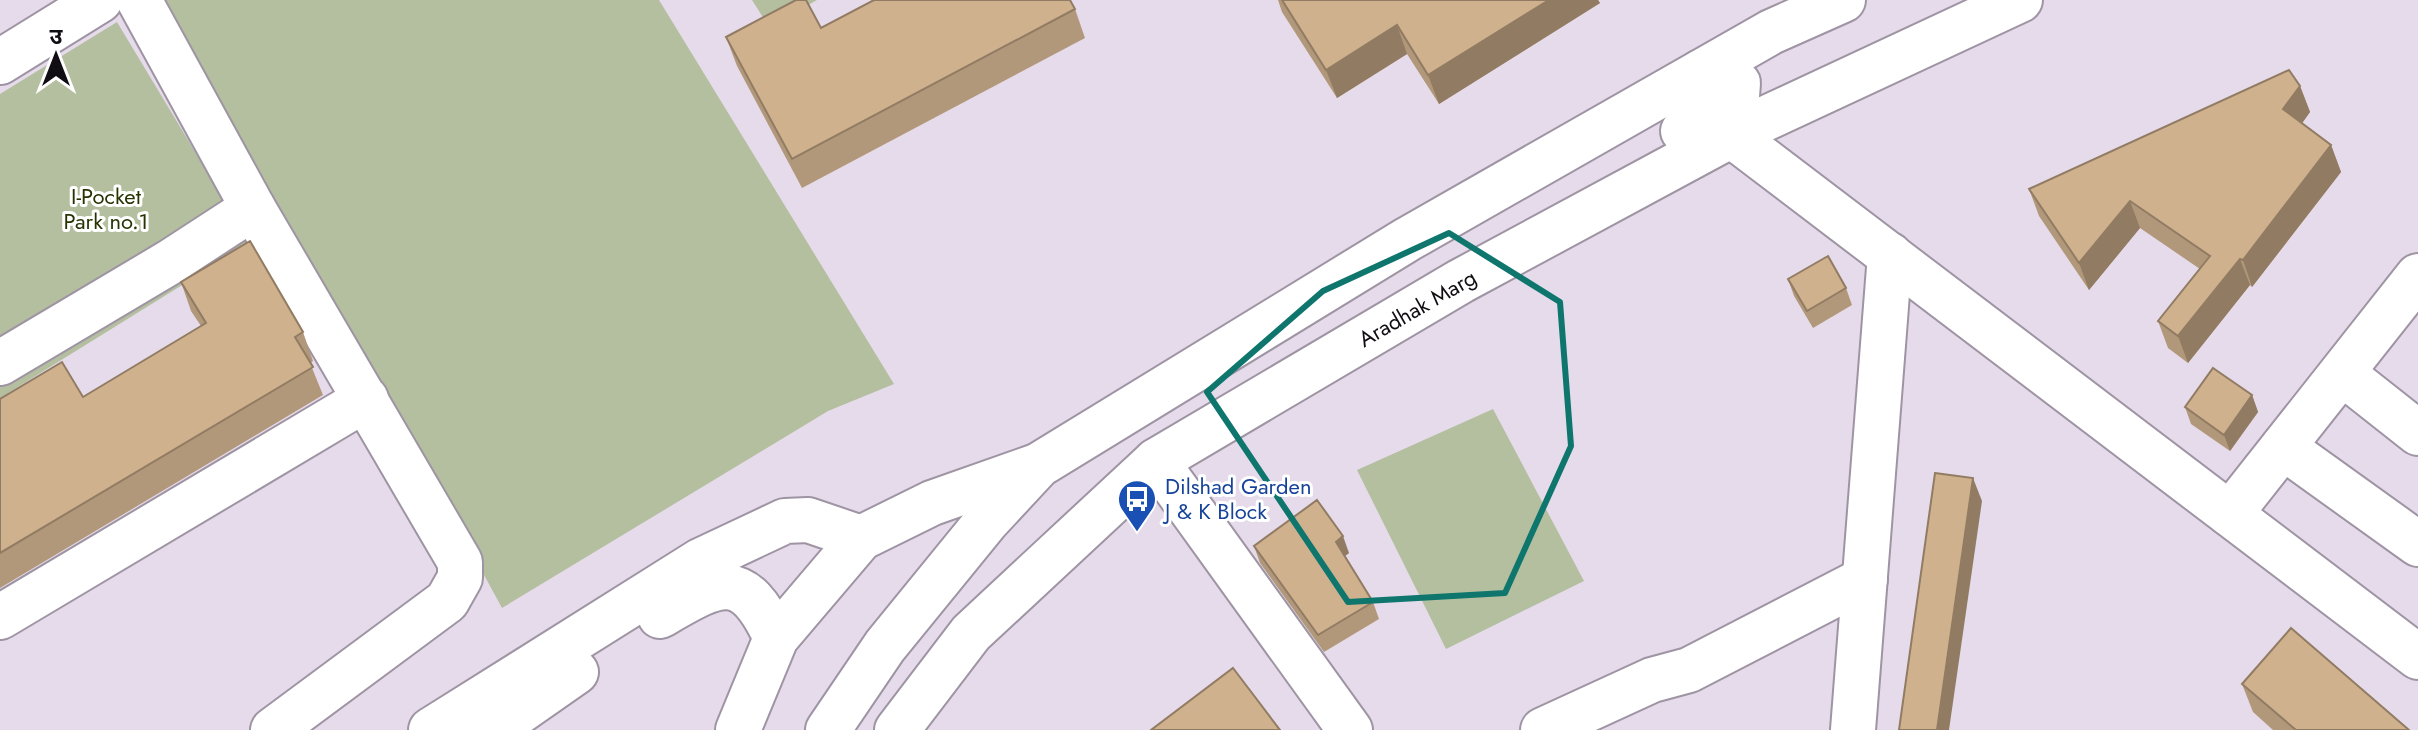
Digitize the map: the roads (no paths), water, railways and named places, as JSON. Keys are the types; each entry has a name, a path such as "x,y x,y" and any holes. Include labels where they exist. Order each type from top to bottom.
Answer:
{"street":[{"path":"0,62 100,0"},
{"path":"139,0 253,208 460,562 460,578 447,601 273,730"},
{"path":"738,730 776,638 861,538 932,503 1039,465 1408,239 1771,32 1843,0"},
{"name":"Aradhak Marg","path":"897,730 971,633 1156,461 1461,281 1731,135 2020,0"},
{"path":"1646,181 1670,138 1721,109 1737,96 1738,83 1730,76 1701,72"},
{"path":"1731,135 2418,657"},
{"path":"0,363 170,262 253,208"},
{"path":"1853,730 1890,255"},
{"path":"2230,514 2342,373 2410,302"},
{"path":"2342,373 2418,433"},
{"path":"0,617 366,399"},
{"path":"2283,447 2418,544"},
{"path":"1156,461 1350,730"},
{"path":"828,730 885,646 986,522 1039,465"},
{"path":"431,730 706,575 785,521 808,520 861,538"},
{"path":"706,575 747,594 762,610 776,638"},
{"path":"493,730 624,637 695,596 706,575"},
{"path":"1543,730 1652,680 1689,670 1865,579"},
{"path":"920,730 935,680"}],"place":[{"name":"Dilshad Garden J & K Block","path":"1137,533"}],"park label":[{"name":"I-Pocket Park no.1","path":"106,208"}]}
